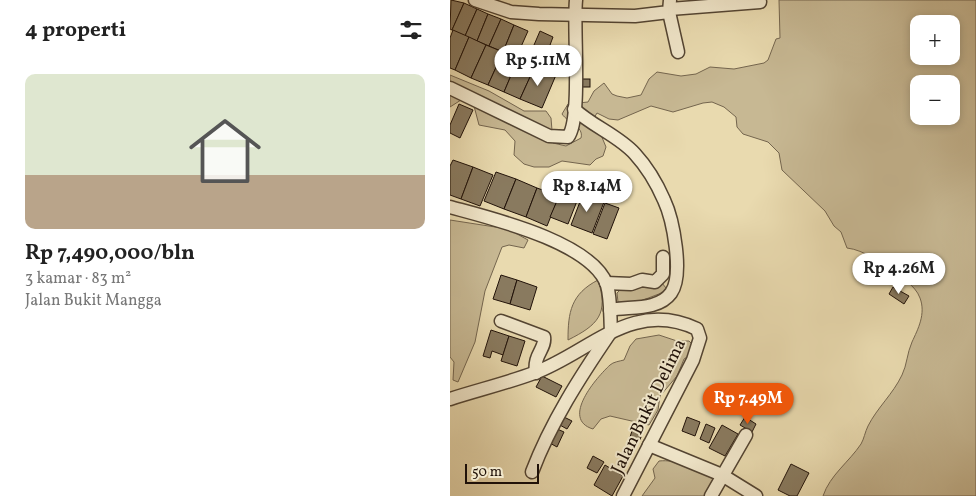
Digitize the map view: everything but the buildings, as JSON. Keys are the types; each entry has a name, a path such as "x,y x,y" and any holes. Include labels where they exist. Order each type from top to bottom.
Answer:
{"street":[{"path":"475,0 511,12 574,16 650,16 670,7 760,2"},
{"path":"450,88 550,136 568,137 572,131 574,109 574,16 576,0"},
{"path":"670,7 678,52"},
{"path":"574,109 634,153 646,168 665,201 678,263 676,280 671,293 660,301 647,306 610,310"},
{"path":"450,207 522,228 576,252 592,263 606,283 611,331 577,382 543,443 532,472"},
{"path":"606,283 655,282 663,274 663,257"},
{"path":"501,321 544,336 545,340 535,360 536,373"},
{"name":"Jalan Bukit Delima","path":"611,331 640,322 663,321 686,324 697,329 700,338 693,360 623,496"},
{"path":"450,399 536,373 611,331"},
{"path":"711,496 746,435"},
{"path":"649,445 722,475 756,496"}],"shaded area":[{"path":"779,0 976,0 976,496 823,496 835,475 861,444 872,419 902,375 910,346 922,316 922,304 918,293 901,275 897,265 847,248 841,232 834,226 825,211 782,170 779,153 768,142 743,134 737,127 736,117 724,107 712,102 673,112 651,106 618,120 609,119 597,113 594,118 606,147 603,156 596,159 590,165 562,161 549,167 534,167 524,164 514,155 515,141 505,130 479,125 474,106 461,100 450,107 450,75 489,91 524,111 546,111 551,118 553,143 566,146 581,138 580,130 562,114 568,104 588,102 594,91 604,83 612,94 617,96 627,98 641,95 649,79 657,72 681,76 696,74 710,67 734,69 764,63 768,60 776,39 780,38"},
{"path":"450,220 508,229 528,240 524,248 509,245 502,247 485,291 475,342 458,382 453,380 454,362 450,357"},
{"path":"598,280 602,302 598,317 587,329 568,340 570,312 573,305 582,291"},
{"path":"648,283 662,283 666,288 664,292 638,302 618,302 617,293 620,290"},
{"path":"659,335 677,341 689,341 692,344 692,354 684,359 677,376 660,396 658,410 649,425 610,416 601,419 593,429 584,424 580,416 580,408 584,398 597,379 611,364 624,360 630,346 636,339"},
{"path":"659,461 673,461 709,475 714,479 707,496 642,496 655,478 653,469"}]}
